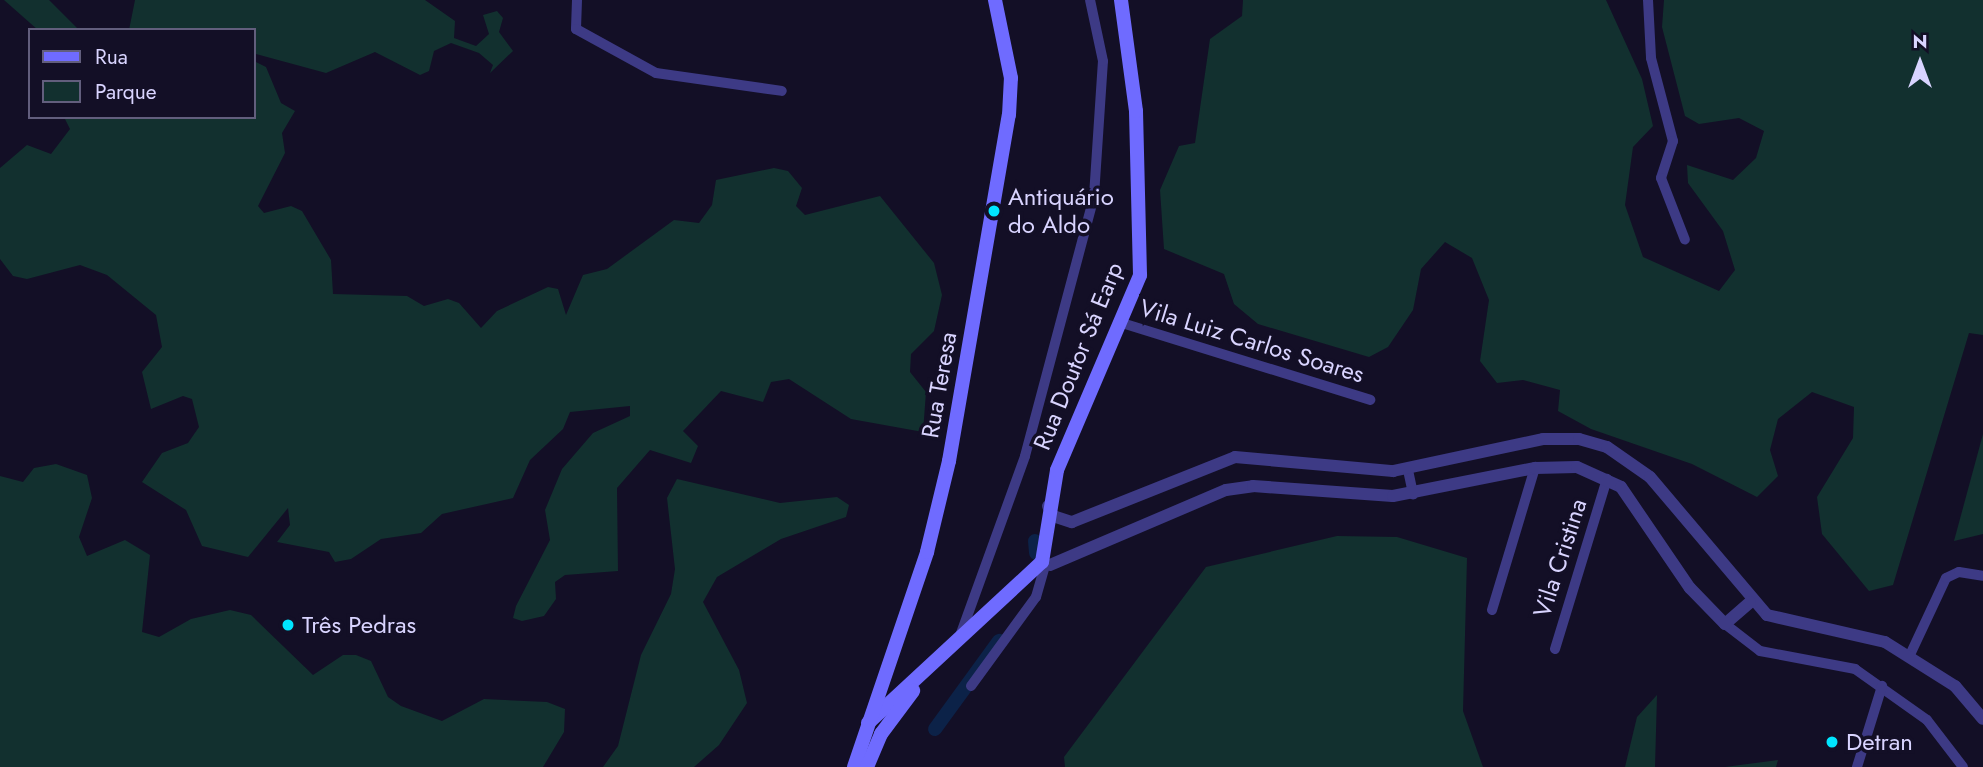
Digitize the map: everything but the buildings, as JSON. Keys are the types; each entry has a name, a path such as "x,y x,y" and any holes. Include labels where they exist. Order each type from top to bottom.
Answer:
{"main road":[{"name":"Rua Teresa","path":"867,767 870,740 868,723 927,552 963,378 1009,115 1011,78 995,0"},
{"name":"Rua Doutor Sá Earp","path":"1046,563 1044,532 1057,470 1122,323 1142,254 1136,111 1121,0"},
{"path":"870,740 960,636 1046,563"},
{"path":"868,723 921,678"},
{"name":"Rua Teresa","path":"854,767 870,740"}],"street":[{"path":"577,0 576,29 656,73 782,91"},
{"path":"960,636 1025,456 1094,196 1103,61 1090,0"},
{"path":"1648,0 1651,58 1673,141 1661,178 1685,240"},
{"name":"Vila Luiz Carlos Soares","path":"1122,323 1370,400"},
{"path":"1044,532 1235,457 1408,470 1543,439 1607,447 1650,477 1750,602 1774,619 1861,634 1909,657 1955,686 1983,719"},
{"path":"971,686 1026,613 1046,563 1226,490 1413,494 1535,468 1577,467 1621,486 1690,588 1725,624 1760,651 1856,669 1927,719 1963,767"},
{"path":"1492,610 1535,468"},
{"path":"1408,470 1413,494"},
{"name":"Vila Cristina","path":"1555,649 1607,479"},
{"path":"1048,506 1053,516 1072,522"},
{"path":"1909,657 1946,578 1959,572 1983,576"},
{"path":"1725,624 1750,602"},
{"path":"1857,767 1882,686"}],"green space":[{"path":"4,0 49,0 77,28 36,28"},
{"path":"135,0 425,0 455,21 454,38 476,46 489,34 483,15 497,11 503,18 499,32 513,51 490,73 493,65 479,53 451,43 434,51 429,71 420,75 375,52 326,73 256,54 256,28 129,28"},
{"path":"1243,0 1606,0 1642,79 1653,126 1633,147 1625,205 1643,257 1719,291 1735,270 1723,231 1688,183 1687,165 1733,180 1756,158 1764,131 1739,118 1699,124 1685,116 1662,27 1664,0 1983,0 1983,335 1969,333 1893,585 1869,591 1822,534 1817,497 1853,438 1854,407 1812,392 1778,419 1770,450 1778,476 1757,497 1692,464 1591,429 1558,411 1560,390 1523,380 1497,383 1480,361 1489,300 1472,258 1445,242 1421,269 1413,310 1388,347 1369,357 1258,324 1234,304 1224,274 1164,249 1160,190 1179,146 1195,143 1210,39 1242,16"},
{"path":"256,62 266,67 281,103 295,111 282,133 285,153 258,206 264,213 291,206 302,211 331,260 333,294 407,296 424,306 448,299 459,303 481,328 497,311 548,287 558,289 566,315 583,275 607,269 674,220 699,223 712,205 716,180 774,168 788,171 802,188 796,206 805,215 880,196 934,263 942,295 934,331 911,354 910,372 926,392 923,432 851,419 789,379 771,382 763,402 721,391 683,431 698,446 691,463 650,450 617,488 618,571 565,575 555,582 556,599 544,616 522,621 513,618 516,606 550,540 545,510 562,469 593,433 630,416 630,406 570,412 563,429 530,460 513,498 442,514 421,533 381,539 351,559 335,562 329,552 277,542 290,525 288,508 248,557 202,546 186,510 142,482 162,453 188,443 199,427 192,399 183,396 151,409 142,372 162,347 156,315 107,275 80,265 27,279 13,276 0,259 0,168 27,145 51,154 70,129 65,119 256,119"},
{"path":"1983,434 1983,534 1954,541"},
{"path":"56,464 87,475 92,498 79,537 87,556 125,540 150,555 142,632 159,637 191,619 230,610 251,615 313,675 343,655 356,655 371,661 388,697 401,706 442,721 484,699 547,702 565,709 564,732 543,767 0,767 0,476 23,482 34,468"},
{"path":"677,479 780,503 837,497 849,505 846,517 781,539 717,577 703,602 739,670 747,703 719,745 694,767 603,767 618,746 641,655 671,594 675,569 667,498"},
{"path":"1337,536 1397,537 1467,558 1463,711 1483,767 1065,767 1064,757 1206,567"},
{"path":"1657,695 1655,767 1625,767 1637,717"},
{"path":"1778,760 1776,767 1725,767"}],"waterway":[{"path":"1035,541 1036,553"},
{"path":"935,729 999,641"}],"place":[{"name":"Antiquário do Aldo","path":"994,211"},
{"name":"Três Pedras","path":"288,625"},
{"name":"Detran","path":"1832,742"}]}
